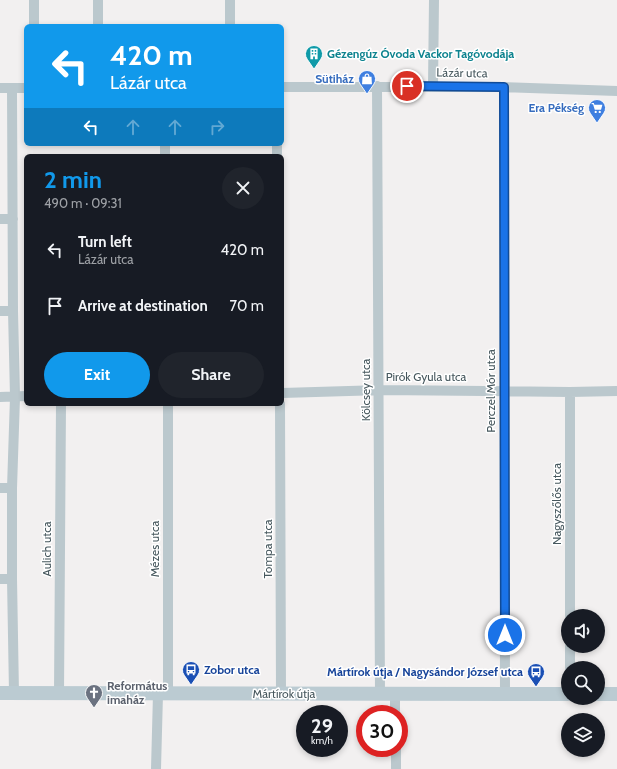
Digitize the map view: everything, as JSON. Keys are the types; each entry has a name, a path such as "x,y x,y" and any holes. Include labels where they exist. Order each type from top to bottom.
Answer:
{"street":[{"path":"34,0 34,24"},
{"path":"98,0 98,24"},
{"path":"230,0 230,24"},
{"path":"433,86 434,0"},
{"name":"Kölcsey utca","path":"377,86 380,694"},
{"name":"Lázár utca","path":"284,87 433,86 617,91"},
{"name":"Perczel Mór utca","path":"504,87 505,694"},
{"path":"0,88 24,88"},
{"path":"12,88 15,397 12,488 14,693"},
{"path":"0,219 13,219"},
{"path":"0,311 13,312"},
{"name":"Pirók Gyula utca","path":"284,393 379,390 617,391"},
{"name":"Nagyszőlős utca","path":"570,392 570,609"},
{"path":"0,396 24,396"},
{"name":"Aulich utca","path":"59,693 61,406"},
{"name":"Mézes utca","path":"163,694 168,406"},
{"name":"Tompa utca","path":"280,406 281,694"},
{"path":"0,488 12,488"},
{"path":"0,579 12,579"},
{"name":"Mártírok útja","path":"0,693 395,695 561,694"},
{"path":"156,769 163,694"},
{"path":"605,694 617,694"},
{"path":"395,695 395,705"},
{"path":"396,757 396,769"}],"place":[{"name":"Gézengúz Óvoda Vackor Tagóvodája","path":"314,69"},
{"name":"Sütiház","path":"367,94"},
{"name":"Era Pékség","path":"597,123"},
{"name":"Zobor utca","path":"191,685"},
{"name":"Mártírok útja / Nagysándor József utca","path":"536,687"},
{"name":"Református imaház","path":"94,708"}],"route":[{"path":"407,86 504,87 505,635"}]}
